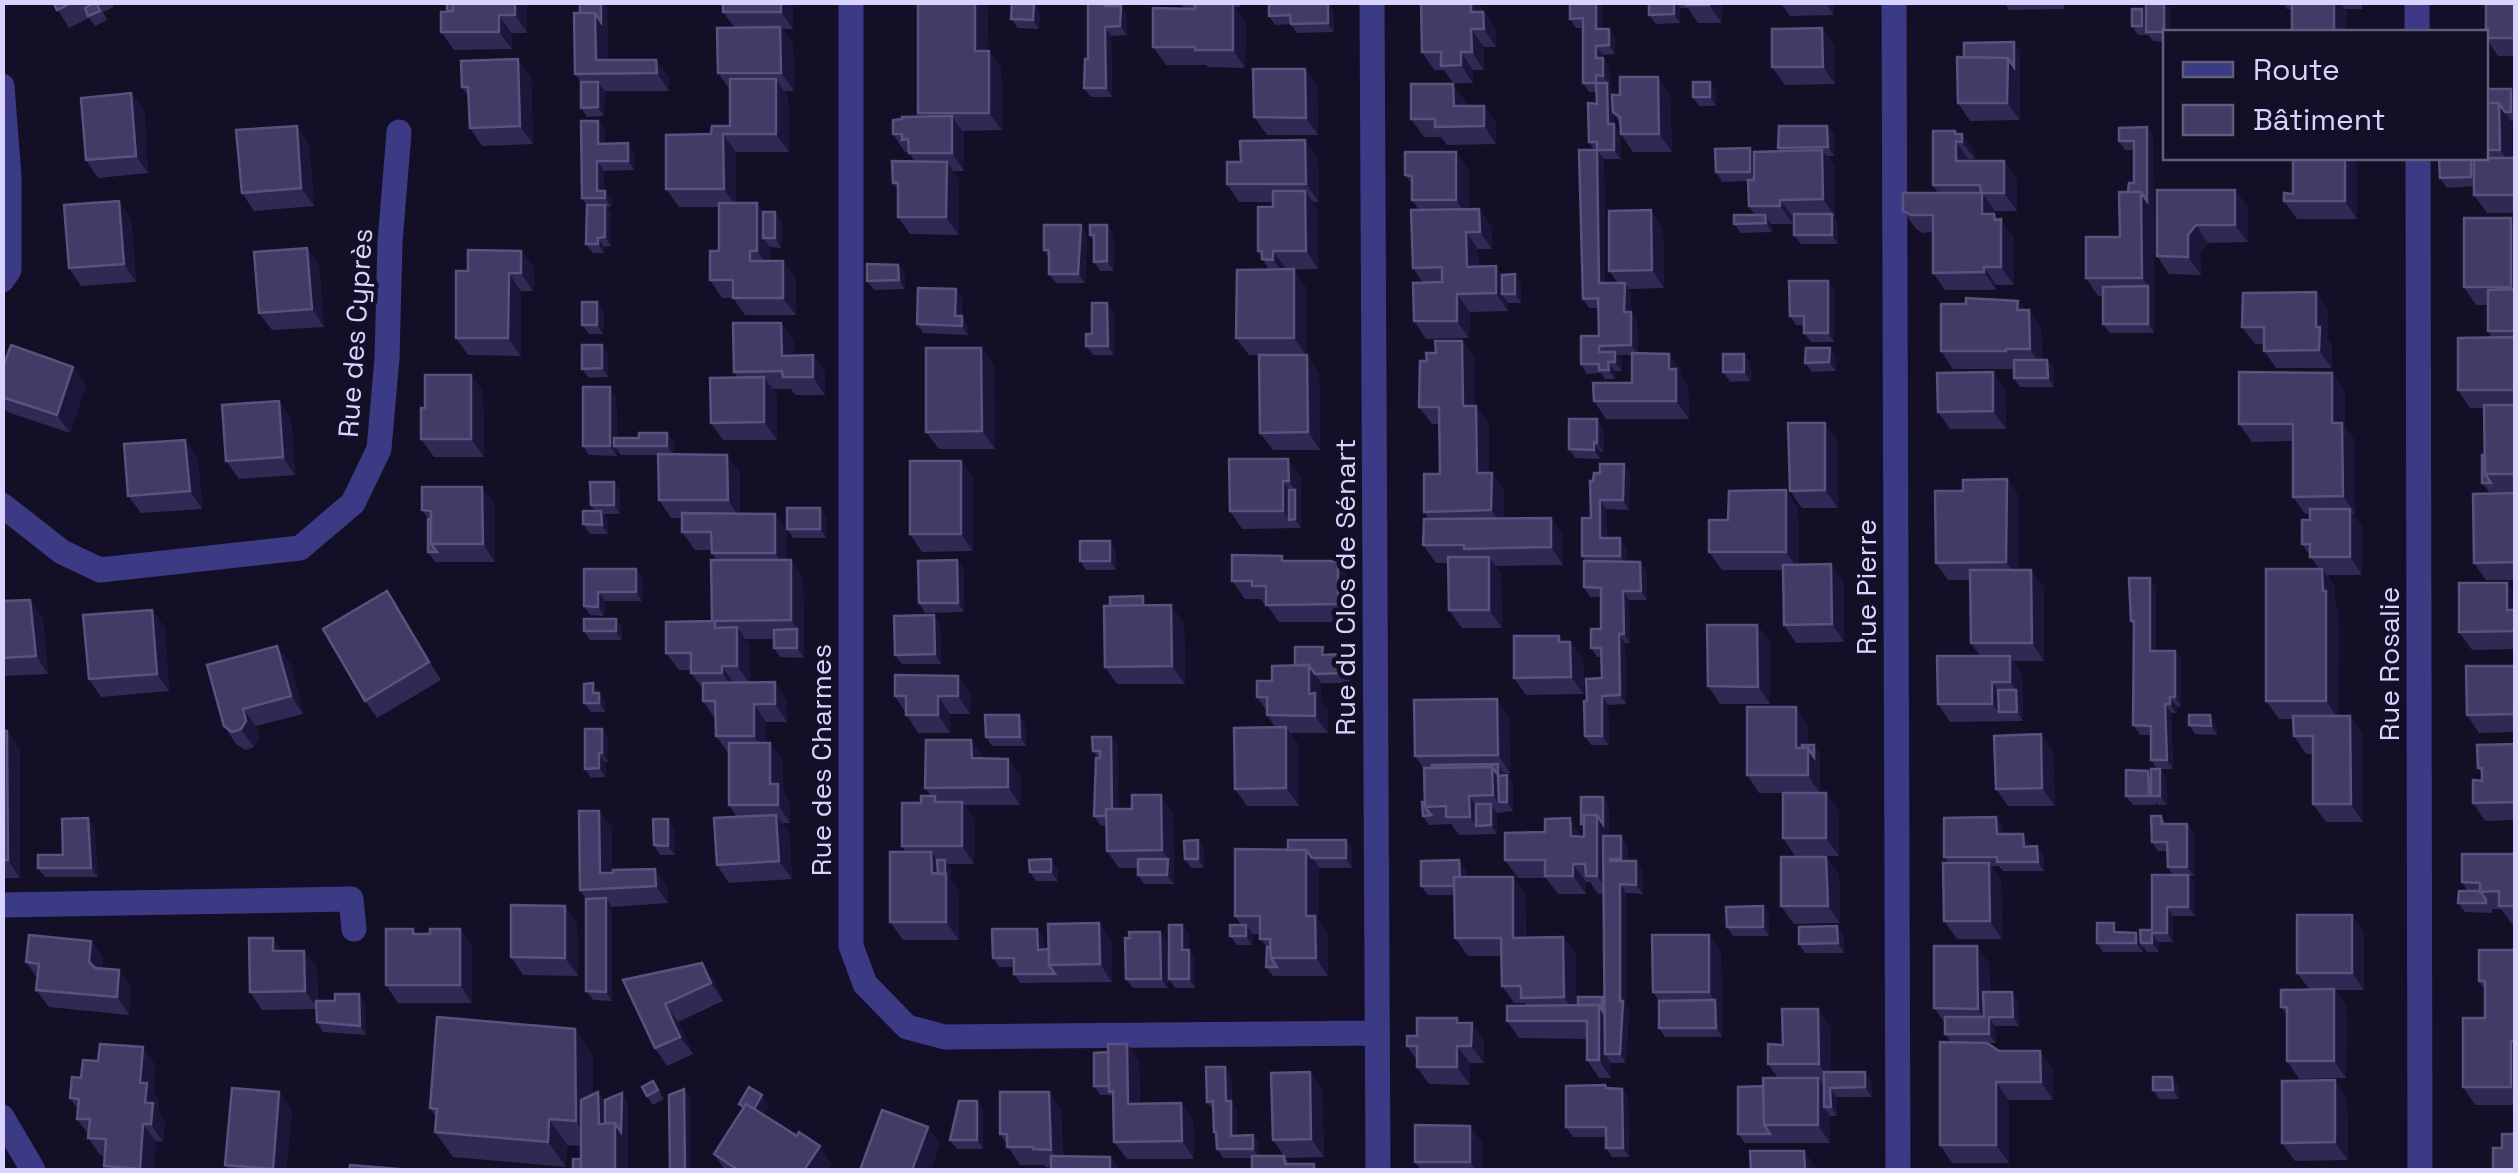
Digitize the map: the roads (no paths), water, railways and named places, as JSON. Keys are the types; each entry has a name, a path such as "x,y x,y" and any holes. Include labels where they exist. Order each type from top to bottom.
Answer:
{"street":[{"name":"Rue des Charmes","path":"851,2 851,946 865,984 906,1027 945,1037 1376,1033"},
{"name":"Rue du Clos de Sénart","path":"1372,2 1378,1170"},
{"name":"Rue Pierre","path":"1894,2 1898,1170"},
{"path":"2417,2 2417,30"},
{"path":"2,86 9,177 8,270 2,280"},
{"name":"Rue des Cyprès","path":"2,505 62,552 100,570 300,548 353,503 379,449 399,132"},
{"name":"Rue Rosalie","path":"2418,160 2420,1170"},
{"path":"2,905 351,899 354,929"},
{"path":"2,1118 33,1170"}]}
